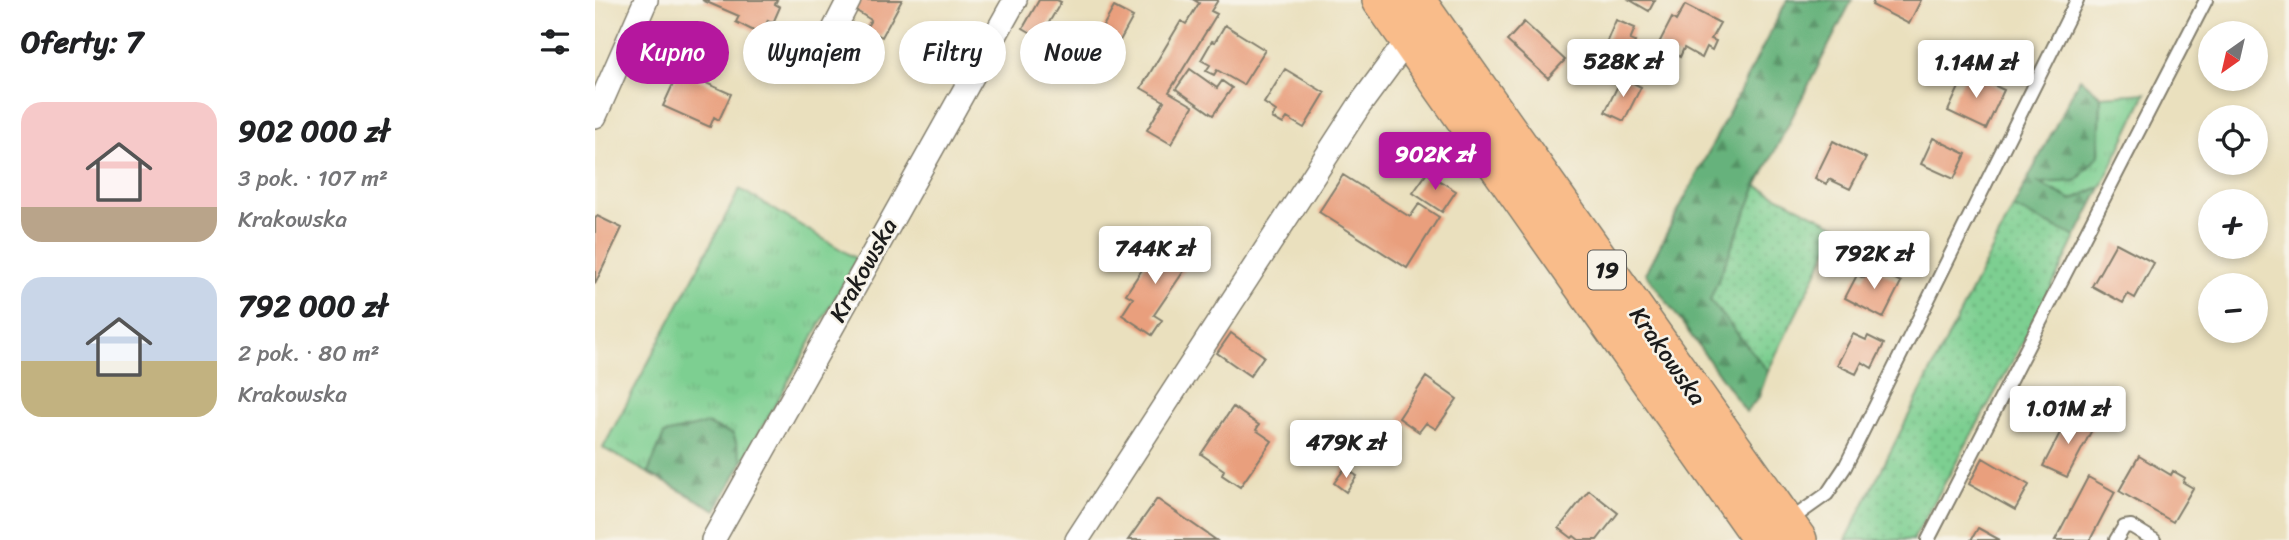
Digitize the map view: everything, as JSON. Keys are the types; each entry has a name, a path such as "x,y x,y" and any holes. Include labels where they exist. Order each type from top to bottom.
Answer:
{"main road":[{"name":"Krakowska","path":"1381,0 1782,534"},
{"name":"Krakowska","path":"1416,0 1782,534"}],"street":[{"path":"595,116 646,0"},
{"path":"838,21 849,0"},
{"name":"Krakowska","path":"713,540 1015,0"},
{"path":"1077,540 1359,106 1410,41"}],"lane":[{"path":"1782,534 1827,494 1845,467 2077,0"},
{"path":"1928,540 2206,0"},
{"path":"2116,540 2124,527 2131,526 2154,540"}],"green space":[{"path":"1787,0 1852,0 1757,186 1710,300 1768,371 1759,397 1746,412 1646,273"},
{"path":"2080,78 2101,96 2099,155 2076,181 2039,183 2072,200 2102,186 2076,237 2013,208"},
{"path":"2146,93 2102,186 2072,200 2037,182 2076,181 2099,155 2101,96"},
{"path":"1757,186 1839,227 1768,371 1710,300"},
{"path":"740,189 857,259 743,462 733,434 664,435 648,473 603,448"},
{"path":"2013,208 2076,237 2036,319 1913,540 1846,540"},
{"path":"706,424 733,434 743,462 716,510 648,473 664,434"}],"building":[{"path":"702,0 777,0 775,4 780,7 774,21 743,21 743,26 736,22 739,16"},
{"path":"861,0 902,0 885,31 885,21 870,21 855,10"},
{"path":"1039,0 1061,2 1050,21 1027,21"},
{"path":"1194,0 1218,0 1211,11 1217,14 1169,92 1193,106 1171,144 1147,130 1164,101 1141,88 1181,21 1186,24 1199,3"},
{"path":"1630,0 1655,0 1649,11"},
{"path":"1874,0 1921,0 1909,24 1872,5"},
{"path":"1685,5 1720,23 1711,39 1716,41 1712,50 1707,47 1702,58 1684,48 1680,57 1658,45 1672,18 1676,21"},
{"path":"1114,7 1133,17 1126,30 1126,21 1106,21"},
{"path":"1616,20 1635,28 1630,40 1635,42 1620,69 1599,59"},
{"path":"1524,22 1565,60 1548,78 1507,41"},
{"path":"1225,25 1265,50 1243,85 1217,70 1214,75 1206,71 1210,65 1201,60"},
{"path":"1190,69 1217,88 1222,81 1232,88 1213,115 1176,89"},
{"path":"1285,69 1325,93 1304,128 1287,118 1283,124 1272,118 1276,111 1264,103"},
{"path":"1966,72 2004,90 1986,129 1948,111"},
{"path":"1622,77 1641,87 1624,121 1605,112"},
{"path":"673,84 708,84 731,94 719,120 714,117 710,127 663,106"},
{"path":"1933,138 1966,154 1954,179 1921,164"},
{"path":"1833,141 1866,158 1850,189 1829,179 1826,184 1815,178"},
{"path":"1427,173 1456,191 1442,212 1413,193"},
{"path":"1343,175 1410,217 1419,204 1439,217 1407,268 1319,212"},
{"path":"597,216 622,228 595,284 595,219"},
{"path":"1162,239 1192,259 1154,315 1162,320 1152,335 1122,315 1133,298 1126,294"},
{"path":"2116,243 2154,263 2135,298 2128,294 2123,303 2092,286"},
{"path":"1870,266 1901,282 1883,318 1845,298 1857,275 1864,278"},
{"path":"1231,333 1264,356 1250,376 1217,353"},
{"path":"1853,334 1866,340 1868,336 1884,344 1872,368 1862,362 1856,374 1837,365"},
{"path":"1426,377 1457,399 1436,429 1426,423 1419,432 1399,418"},
{"path":"1233,407 1259,425 1256,430 1272,441 1240,487 1222,475 1224,470 1201,454"},
{"path":"2069,415 2093,428 2067,477 2043,466"},
{"path":"2139,456 2171,475 2173,471 2185,478 2183,482 2193,488 2173,522 2119,491"},
{"path":"1983,458 2029,485 2015,510 1969,484"},
{"path":"1345,468 1357,476 1346,492 1334,483"},
{"path":"2088,477 2115,492 2090,540 2055,540"},
{"path":"1589,490 1618,513 1597,540 1579,540 1559,528"},
{"path":"1157,499 1216,540 1128,540"},
{"path":"1978,528 2000,540 1971,540"}]}
